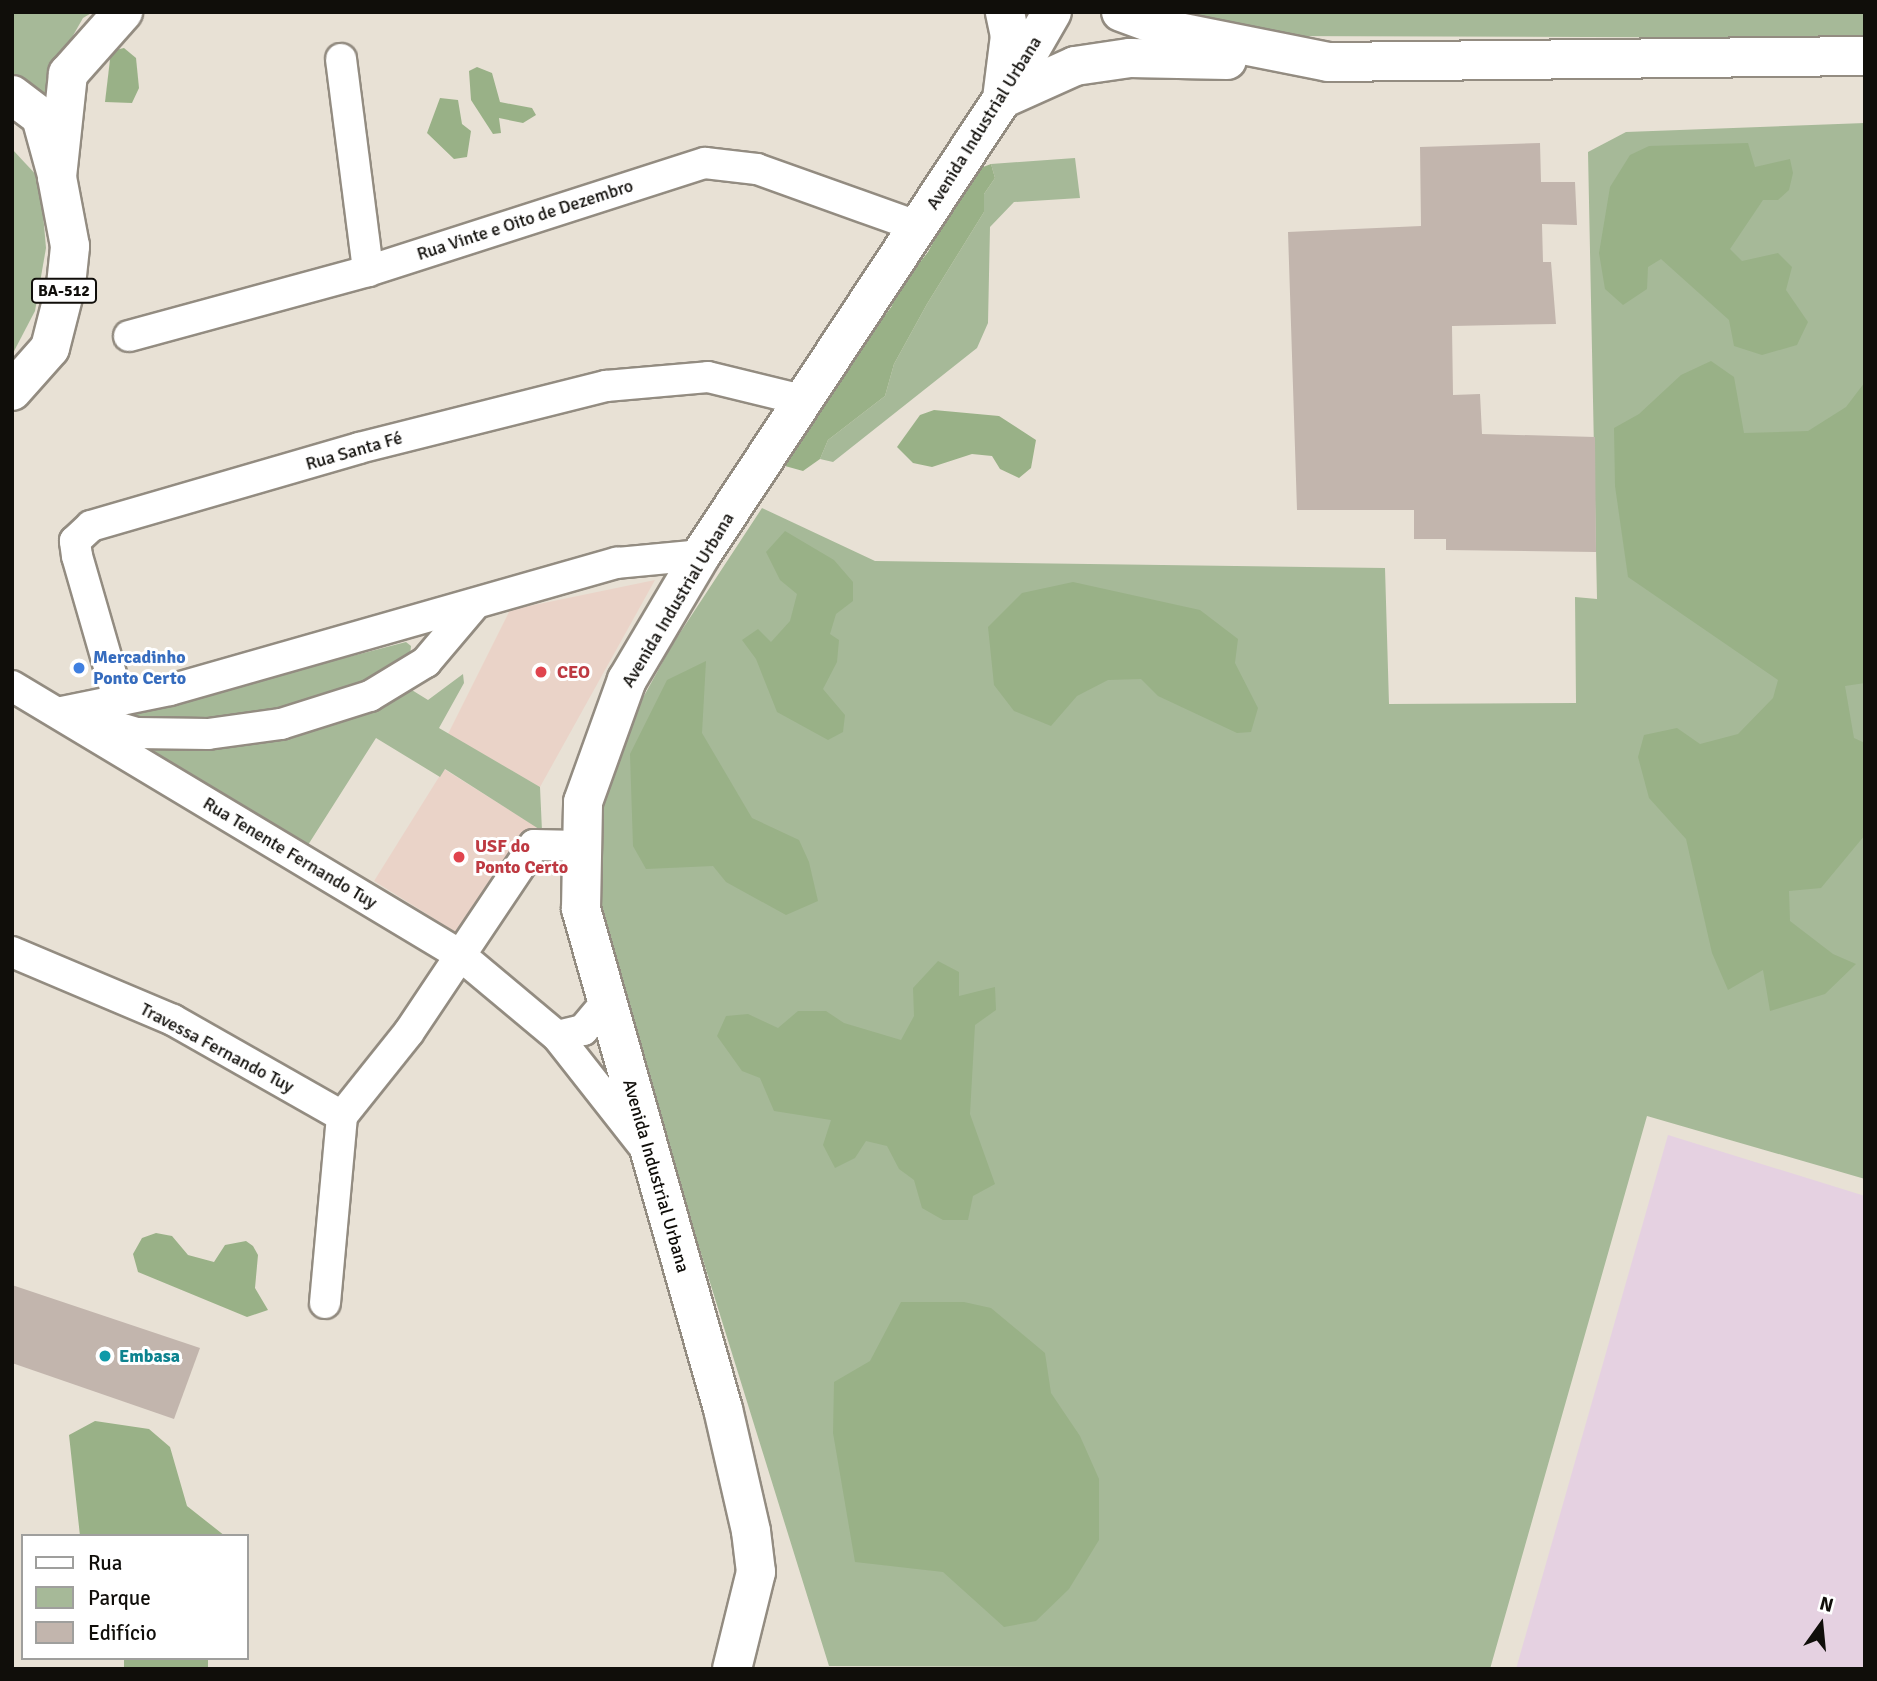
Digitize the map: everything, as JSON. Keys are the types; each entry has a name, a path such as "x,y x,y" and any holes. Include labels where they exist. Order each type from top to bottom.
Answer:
{"street":[{"name":"BA-512","path":"12,391 50,348 66,285 70,247 57,177 68,74 123,12"},
{"path":"1002,99 1010,36 1005,12"},
{"name":"Avenida Industrial Urbana","path":"732,1669 756,1572 751,1531 723,1409 606,1003 582,909 579,846 593,766 628,680 701,555 1002,99 1052,12"},
{"path":"1121,12 1328,62"},
{"path":"1002,99 1075,66 1130,58 1328,62 1865,56"},
{"path":"341,59 368,271"},
{"path":"12,95 41,117 57,177"},
{"name":"Rua Vinte e Oito de Dezembro","path":"129,336 368,271 705,163 757,169 919,226"},
{"name":"Rua Santa Fé","path":"118,698 77,556 75,541 91,526 359,448 606,386 708,377 802,400"},
{"path":"62,712 118,698 170,690 617,563 701,555"},
{"path":"62,712 137,733 208,734 281,724 370,696 426,662 475,604"},
{"name":"Rua Tenente Fernando Tuy","path":"15,697 62,712 460,955 557,1036 652,1158"},
{"path":"325,1303 342,1116 409,1032 534,845 579,846"},
{"name":"Travessa Fernando Tuy","path":"12,952 173,1020 342,1116"},
{"path":"557,1036 583,1030 606,1003"}],"shaded area":[{"name":"CEO","path":"655,580 540,787 448,734 510,610"},
{"name":"USF do Ponto Certo","path":"444,769 542,830 472,942 374,881"},
{"path":"1668,1135 1865,1196 1865,1669 1516,1669"}],"green space":[{"path":"12,12 93,12 83,18 58,62 44,114 12,79"},
{"path":"1181,12 1865,12 1865,38 1269,36"},
{"path":"124,48 136,58 139,88 132,103 105,102 111,51"},
{"path":"477,67 492,73 500,102 532,108 536,115 523,123 499,118 501,133 493,134 471,100 469,71"},
{"path":"440,98 458,100 462,124 471,131 467,157 454,159 427,133"},
{"path":"1865,123 1865,1179 1647,1116 1490,1669 829,1666 600,928 602,800 629,723 672,645 762,508 875,561 1385,568 1389,704 1576,703 1575,597 1597,599 1588,152 1626,132"},
{"path":"1748,143 1755,167 1790,159 1793,173 1789,190 1778,200 1763,200 1730,249 1742,261 1778,253 1792,267 1786,290 1808,322 1797,345 1762,355 1734,346 1729,320 1661,259 1648,267 1647,289 1623,305 1605,289 1599,253 1610,187 1630,155 1649,146"},
{"path":"12,149 40,179 46,248 35,311 12,355"},
{"path":"1075,158 1080,198 1014,202 990,227 988,323 977,348 833,462 820,459 828,440 885,396 894,364 927,304 984,212 984,194 995,178 991,164"},
{"path":"991,164 995,178 984,194 984,212 927,304 894,364 885,396 828,440 820,459 803,471 785,466 787,442 892,306 893,296 928,252 970,172"},
{"path":"1711,361 1734,377 1744,433 1808,431 1846,407 1865,382 1865,683 1845,686 1854,738 1865,743 1865,835 1821,888 1789,891 1790,921 1833,954 1856,964 1825,994 1770,1011 1763,970 1728,990 1712,953 1686,839 1649,798 1638,757 1644,735 1677,728 1700,744 1738,734 1773,698 1778,680 1628,577 1615,486 1614,428 1639,414 1681,375"},
{"path":"934,410 999,416 1036,440 1031,468 1019,478 1000,469 992,456 972,454 932,467 913,463 897,447 920,415"},
{"path":"785,531 834,560 853,582 853,601 836,614 830,634 839,640 837,662 823,689 845,715 843,732 828,740 777,712 756,659 742,640 758,629 771,642 790,621 797,594 780,580 766,552"},
{"path":"1073,582 1200,610 1238,639 1235,663 1258,708 1251,732 1237,733 1158,696 1141,679 1108,680 1077,696 1051,726 1014,711 994,685 988,627 1022,593"},
{"path":"406,642 411,646 407,687 428,700 463,674 464,683 439,728 540,787 542,831 445,769 440,777 376,738 308,845 131,741 127,730 133,713"},
{"path":"706,661 702,733 752,818 799,840 809,862 818,901 786,915 726,882 713,866 646,869 633,846 630,754 667,680"},
{"path":"938,961 959,972 959,996 995,987 996,1010 975,1025 970,1114 995,1184 973,1196 968,1220 943,1220 922,1208 914,1180 899,1169 887,1146 866,1141 855,1158 835,1168 823,1145 831,1120 774,1111 760,1078 742,1071 717,1036 726,1016 748,1014 778,1028 798,1011 826,1011 844,1023 901,1040 914,1016 913,988"},
{"path":"156,1233 172,1236 188,1255 214,1262 225,1245 246,1241 258,1255 255,1288 268,1310 247,1317 138,1272 133,1254 142,1238"},
{"path":"901,1302 964,1302 991,1308 1045,1353 1051,1393 1080,1436 1099,1479 1099,1540 1069,1589 1036,1621 1004,1627 943,1572 855,1562 833,1433 834,1382 870,1361"},
{"path":"95,1421 149,1429 170,1447 187,1506 222,1534 80,1534 69,1435"},
{"path":"124,1660 208,1660 208,1669 124,1669"}],"building":[{"path":"1540,143 1541,182 1575,182 1577,225 1542,224 1543,262 1551,262 1556,324 1452,326 1453,395 1480,394 1482,434 1595,437 1596,552 1446,550 1446,539 1414,539 1414,510 1297,510 1288,232 1421,226 1420,147"},
{"name":"Embasa","path":"12,1285 200,1348 174,1419 12,1363"}],"place":[{"name":"Mercadinho Ponto Certo","path":"79,668"},
{"name":"CEO","path":"541,672"},
{"name":"USF do Ponto Certo","path":"459,857"},
{"name":"Embasa","path":"105,1356"}]}
